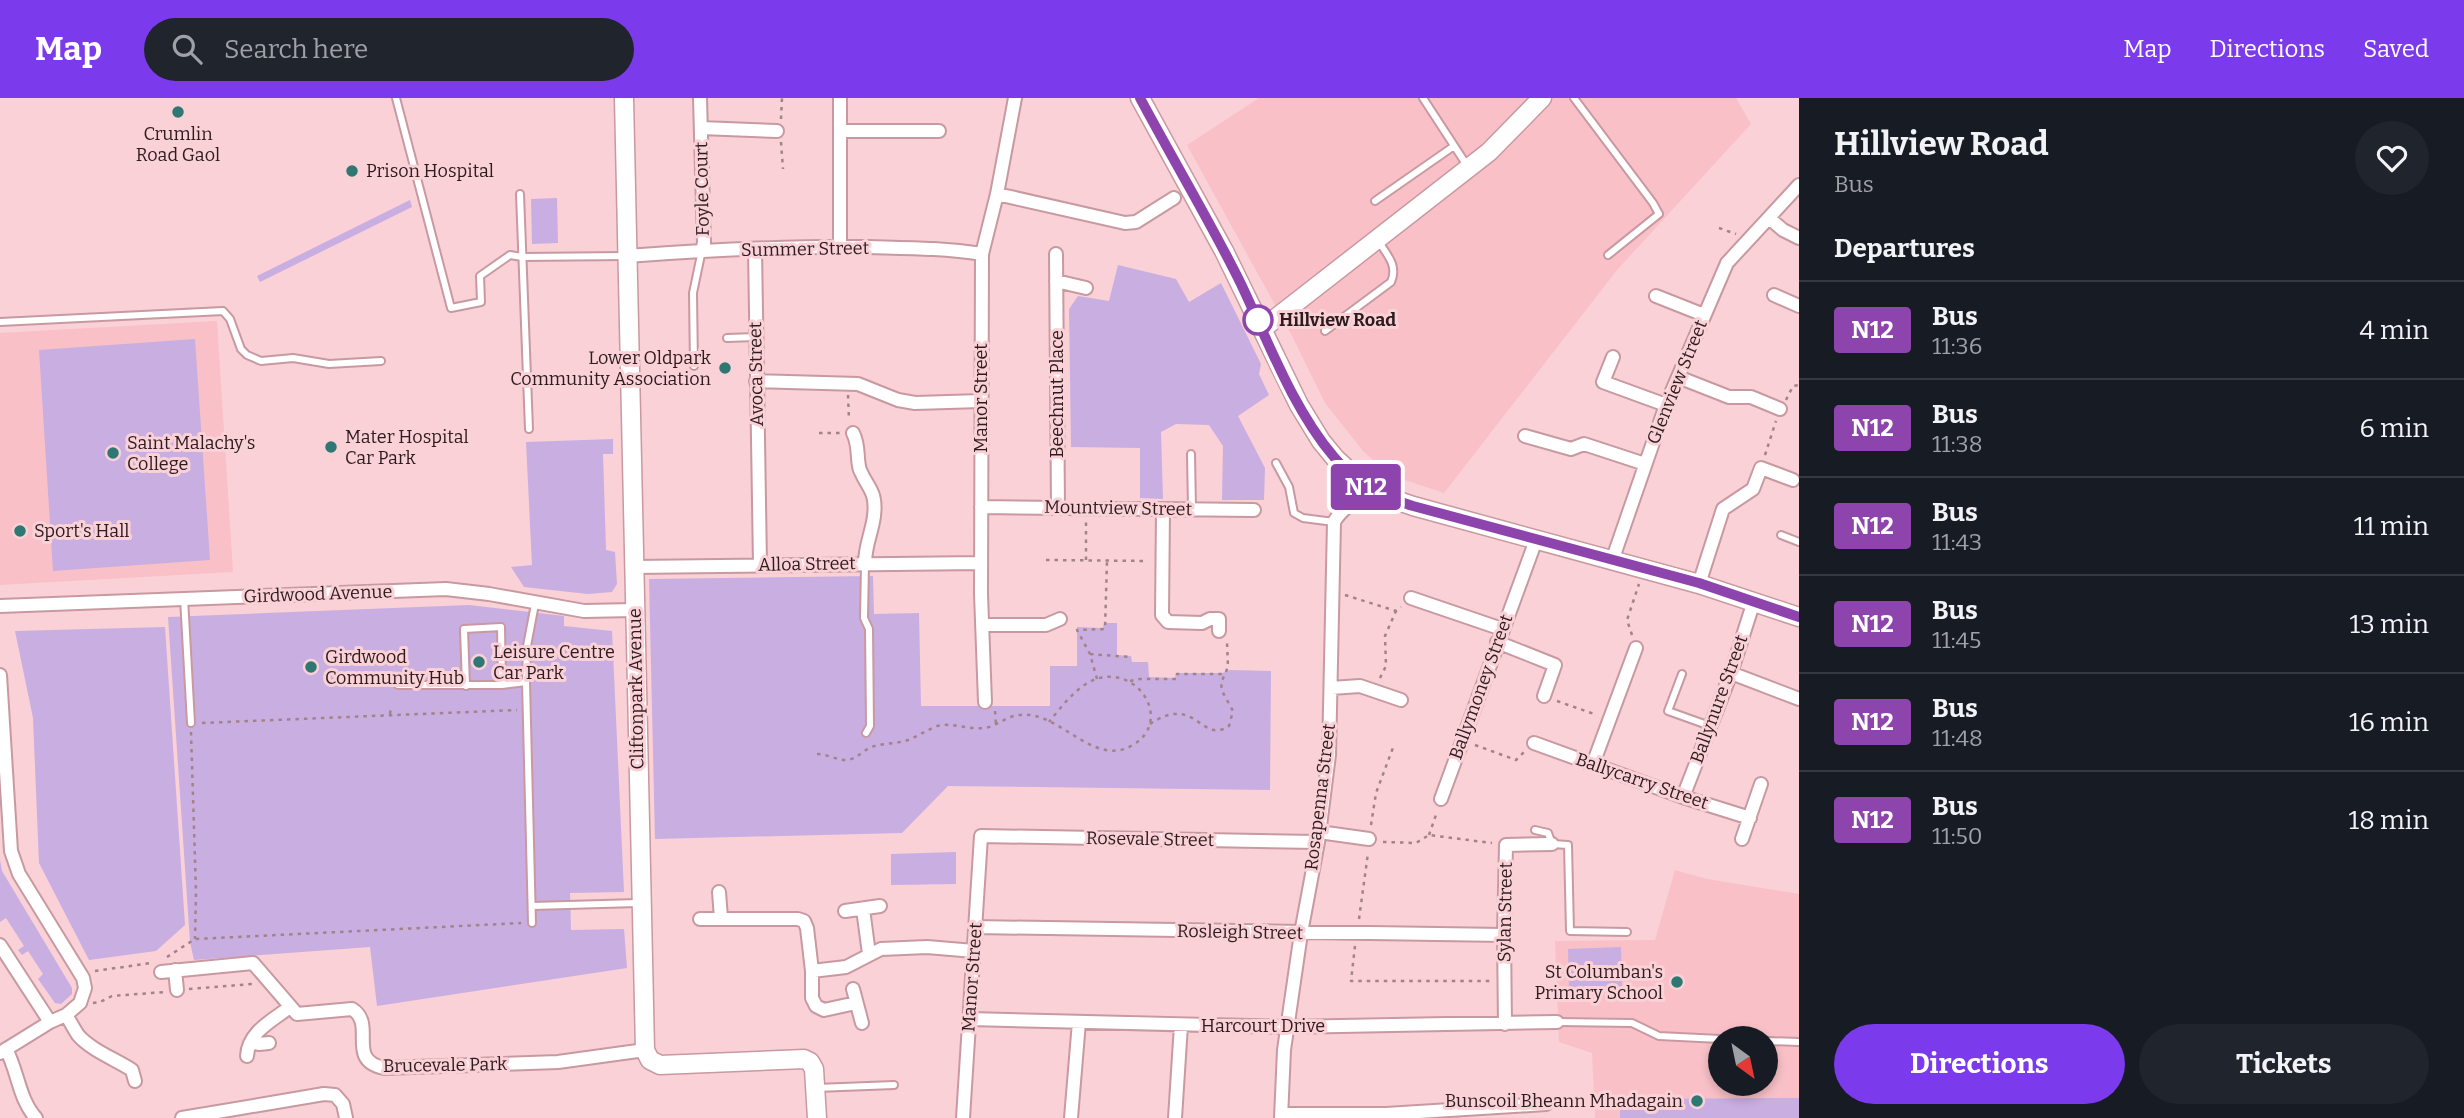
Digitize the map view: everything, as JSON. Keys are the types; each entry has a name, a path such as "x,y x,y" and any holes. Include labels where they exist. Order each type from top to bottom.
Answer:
{"street":[{"name":"Cliftonpark Avenue","path":"624,98 645,1051"},
{"name":"Foyle Court","path":"700,98 702,250"},
{"path":"840,98 840,247"},
{"name":"Manor Street","path":"985,702 981,562 982,254 997,194 1015,98"},
{"path":"1140,98 1224,251 1299,405 1321,441 1366,488 1413,506 1699,583 1799,617"},
{"path":"1262,329 1469,169 1542,98"},
{"name":"Foyle Court","path":"701,128 777,131"},
{"path":"840,131 939,131"},
{"name":"Glenview Street","path":"1612,561 1666,405 1727,263 1799,185"},
{"path":"997,194 1104,225 1136,222 1174,198"},
{"path":"1769,218 1783,230 1799,238"},
{"name":"Summer Street","path":"628,256 702,250 840,247 951,249 982,254"},
{"name":"Avoca Street","path":"755,249 760,565"},
{"name":"Beechnut Place","path":"1056,254 1058,507"},
{"path":"1056,281 1086,288"},
{"path":"1774,295 1799,306"},
{"path":"1656,296 1704,315"},
{"path":"1613,357 1603,382 1666,405"},
{"path":"1678,377 1729,397 1751,397 1780,409"},
{"path":"756,381 858,384 915,404 981,401"},
{"path":"853,433 859,444 860,469 874,491 874,517 869,529 865,563"},
{"path":"1525,436 1571,449 1584,444 1645,464"},
{"path":"1699,583 1723,509 1753,489 1761,468 1793,480"},
{"path":"1334,522 1366,488"},
{"name":"Mountview Street","path":"981,507 1254,510"},
{"path":"1163,510 1162,615 1168,622 1219,619 1219,631"},
{"name":"Rosapenna Street","path":"1281,1116 1287,1027 1319,837 1329,755 1334,522"},
{"name":"Ballymoney Street","path":"1441,799 1536,540"},
{"name":"Alloa Street","path":"633,567 981,562"},
{"name":"Girdwood Avenue","path":"0,606 446,589 584,611 634,610"},
{"path":"1411,598 1502,629"},
{"name":"Ballynure Street","path":"1683,797 1731,673 1754,601"},
{"path":"982,625 1046,625 1060,619"},
{"path":"1497,642 1555,665 1544,696"},
{"path":"1593,764 1636,648"},
{"path":"1731,673 1799,699"},
{"path":"0,675 11,851 19,874 83,978 85,988 80,1003 66,1015 3,1051 24,1099 36,1118"},
{"path":"1331,688 1360,686 1402,700"},
{"name":"Ballycarry Street","path":"1534,743 1749,818"},
{"path":"1742,839 1761,784"},
{"name":"Rosevale Street","path":"981,836 1319,837 1334,832 1369,839"},
{"name":"Manor Street","path":"963,1118 981,836"},
{"name":"Sylan Street","path":"1505,1024 1506,845 1552,844"},
{"path":"719,892 722,918"},
{"path":"845,911 880,906"},
{"path":"863,909 869,954"},
{"path":"700,919 804,921 812,971 812,998 816,1006 824,1010 856,1003"},
{"name":"Rosleigh Street","path":"975,927 1504,935"},
{"path":"0,945 50,1022"},
{"path":"812,971 846,967 881,949 927,947 974,951"},
{"path":"161,972 253,962 290,1007 257,1032 247,1056"},
{"path":"175,970 177,990"},
{"path":"853,989 862,1023"},
{"name":"Brucevale Park","path":"290,1007 297,1014 352,1009 362,1020 364,1055 367,1061 384,1068 558,1062 645,1051"},
{"path":"66,1015 78,1034 90,1045 132,1070 135,1081"},
{"name":"Harcourt Drive","path":"969,1019 1287,1027 1556,1022"},
{"path":"1071,1118 1079,1022"},
{"path":"1175,1118 1181,1025"},
{"path":"251,1042 269,1043"},
{"path":"645,1051 650,1060 660,1065 804,1059 810,1062 814,1069 817,1118"},
{"path":"182,1118 324,1094 335,1095 343,1104 346,1118"},
{"path":"1281,1116 1386,1114 1546,1104"}],"lane":[{"path":"396,98 451,307 481,302 480,276 510,255 628,256"},
{"path":"1423,98 1469,169"},
{"path":"1574,98 1659,214 1608,255"},
{"path":"1375,201 1454,146"},
{"path":"520,194 530,429"},
{"path":"1325,331 1391,282 1395,274 1394,265 1378,240"},
{"path":"694,366 693,293 702,250"},
{"path":"0,322 223,311 230,319 241,349 261,361 293,358 328,364 382,361"},
{"path":"727,338 755,337"},
{"path":"1191,454 1192,509"},
{"path":"1276,463 1289,487 1294,513 1303,518 1334,522"},
{"path":"1781,535 1799,542"},
{"path":"865,563 864,618 869,629 870,726 866,733"},
{"path":"184,598 191,723"},
{"path":"531,923 526,682 527,646 535,604"},
{"path":"466,686 464,629 501,627 502,685"},
{"path":"1682,674 1668,711 1710,726"},
{"path":"398,685 466,686 526,682"},
{"path":"1535,830 1548,832 1552,844 1568,845 1570,931 1627,932"},
{"path":"532,906 641,903"},
{"path":"1556,1022 1632,1023 1658,1037 1708,1039"},
{"path":"1778,1041 1799,1042"},
{"path":"815,1088 894,1085"}],"path":[{"path":"783,147 783,169"},
{"path":"819,433 853,433 849,424 847,383"},
{"path":"1761,468 1780,409 1793,386 1799,385"},
{"path":"1086,508 1086,561"},
{"path":"1046,560 1162,562"},
{"path":"1097,679 1090,654 1076,630 1105,629 1107,561"},
{"path":"1636,648 1627,620 1639,582"},
{"path":"1333,592 1396,611"},
{"path":"1374,691 1386,666 1385,636 1396,611 1411,598"},
{"path":"817,754 828,754 845,760 879,744 909,740 934,727 945,725 985,728 1018,715 1028,715 1049,722 1107,751 1122,750 1135,744 1150,724 1173,712 1186,714 1208,729 1224,730 1229,726 1233,711 1222,691 1224,674 1228,667 1228,643 1219,631"},
{"path":"1090,654 1130,657"},
{"path":"1049,722 1083,687 1097,679 1117,678 1130,681 1177,679 1177,674 1224,674"},
{"path":"1130,681 1147,700 1151,712 1150,724"},
{"path":"1544,696 1610,719"},
{"path":"390,714 391,707"},
{"path":"195,939 191,723 527,710"},
{"path":"1462,740 1516,760 1534,743"},
{"path":"1394,745 1376,793 1351,981 1504,981"},
{"path":"1429,835 1441,799"},
{"path":"1369,839 1392,844 1416,843 1429,835 1506,845"},
{"path":"83,978 98,969 160,962 195,939 531,923"}],"shaded area":[{"path":"1259,98 1736,98 1751,124 1617,270 1444,493 1390,475 1363,451 1325,403 1292,336 1187,145"},
{"path":"557,198 558,243 532,244 531,199"},
{"path":"410,200 412,207 260,282 257,276"},
{"path":"1118,265 1176,279 1189,302 1221,283 1261,364 1259,374 1269,395 1238,416 1265,468 1264,500 1222,500 1223,446 1209,425 1176,424 1161,432 1163,499 1140,498 1140,448 1071,447 1069,309 1078,296 1109,301"},
{"name":"Saint Malachy's College","path":"217,321 233,572 0,585 0,333"},
{"name":"Saint Malachy's College","path":"195,339 210,560 53,571 39,350"},
{"path":"613,439 613,454 603,454 606,550 615,552 617,584 612,592 588,594 524,587 511,567 532,565 526,442"},
{"path":"873,576 874,614 919,613 921,706 1050,706 1050,666 1077,666 1077,627 1103,628 1104,623 1117,623 1117,655 1131,656 1132,662 1148,662 1149,677 1175,678 1176,673 1222,673 1230,670 1271,671 1270,790 948,786 902,833 655,839 649,579"},
{"path":"469,605 564,616 564,626 612,631 624,892 570,893 571,930 624,929 627,968 377,1006 370,947 194,960 190,942 168,617"},
{"path":"165,627 185,925 156,951 89,960 39,863 33,718 15,631"},
{"path":"956,852 956,884 891,885 891,854"},
{"path":"0,860 2,871 72,988 72,994 61,1004 55,1003 38,979 43,974 28,951 22,955 18,950 24,946 6,918 0,922"},
{"name":"St Columban's Primary School","path":"1675,870 1707,879 1799,894 1799,1118 1595,1118 1592,1053 1559,1042 1555,941 1655,940"},
{"path":"1621,947 1622,988 1569,990 1568,949"},
{"path":"1799,1098 1799,1118 1620,1118 1620,1099"}],"bus line":[{"name":"N12","path":"1140,98 1224,251 1299,405 1321,441 1366,488 1413,506 1699,583 1799,617"}],"place":[{"name":"Crumlin Road Gaol","path":"178,112"},
{"name":"Prison Hospital","path":"352,171"},
{"name":"Hillview Road","path":"1258,320"},
{"name":"Lower Oldpark Community Association","path":"725,368"},
{"name":"Mater Hospital Car Park","path":"331,447"},
{"name":"Saint Malachy's College","path":"113,453"},
{"name":"Sport's Hall","path":"20,531"},
{"name":"Leisure Centre Car Park","path":"479,662"},
{"name":"Girdwood Community Hub","path":"311,667"},
{"name":"St Columban's Primary School","path":"1677,982"},
{"name":"Bunscoil Bheann Mhadagain","path":"1697,1101"}]}
